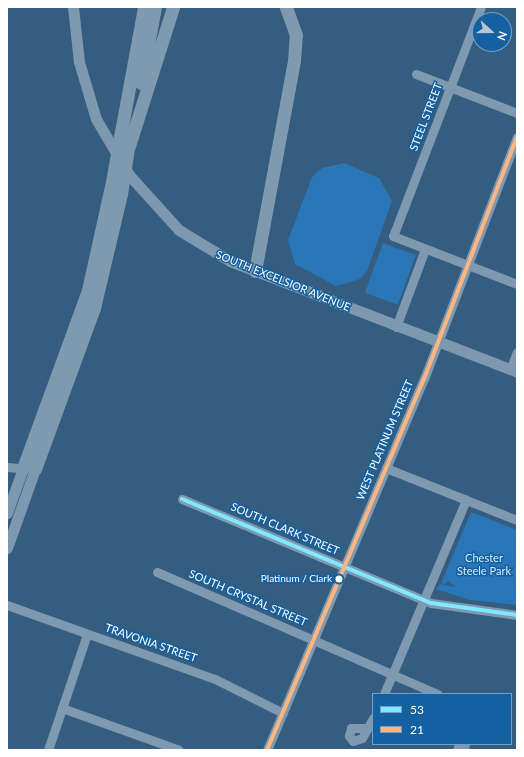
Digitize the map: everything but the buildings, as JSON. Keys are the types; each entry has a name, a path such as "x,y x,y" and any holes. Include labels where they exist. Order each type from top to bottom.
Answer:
{"highway":[{"path":"29,469 94,308 121,194 126,143 144,7"},
{"path":"126,143 155,7"},
{"path":"29,469 88,290 112,182 173,7"},
{"path":"255,271 294,61 296,35 286,7"}],"main road":[{"name":"SOUTH EXCELSIOR AVENUE","path":"73,7 86,89 104,136 122,164 179,230 211,251 255,271 396,327 514,371"},
{"path":"7,513 29,469"},
{"path":"7,548 29,469"}],"street":[{"name":"STEEL STREET","path":"426,249 393,236 482,7"},
{"path":"416,74 517,113"},
{"name":"WEST PLATINUM STREET","path":"267,750 438,342 517,136"},
{"path":"396,327 426,249 517,284"},
{"path":"514,371 517,352"},
{"path":"7,467 29,469"},
{"path":"386,468 517,520"},
{"name":"SOUTH CLARK STREET","path":"182,500 423,600 469,610 517,615"},
{"path":"384,693 466,500"},
{"name":"SOUTH CRYSTAL STREET","path":"157,572 436,693"},
{"name":"TRAVONIA STREET","path":"7,605 215,679 283,713"},
{"path":"48,750 87,634"},
{"path":"62,708 179,750"},
{"path":"367,728 372,720"}],"green space":[{"path":"344,163 379,178 392,201 367,271 360,279 336,286 295,264 288,240 312,177 322,168"},
{"path":"383,243 416,255 398,305 365,293"},
{"name":"Chester Steele Park","path":"471,512 517,530 517,605 470,600 436,589 440,584 456,587 448,581 445,584 441,583"}],"transit line":[{"name":"21","path":"267,750 424,379 517,137"},
{"name":"53","path":"182,499 431,603 517,615"}],"place":[{"name":"Platinum / Clark","path":"339,579"}]}
